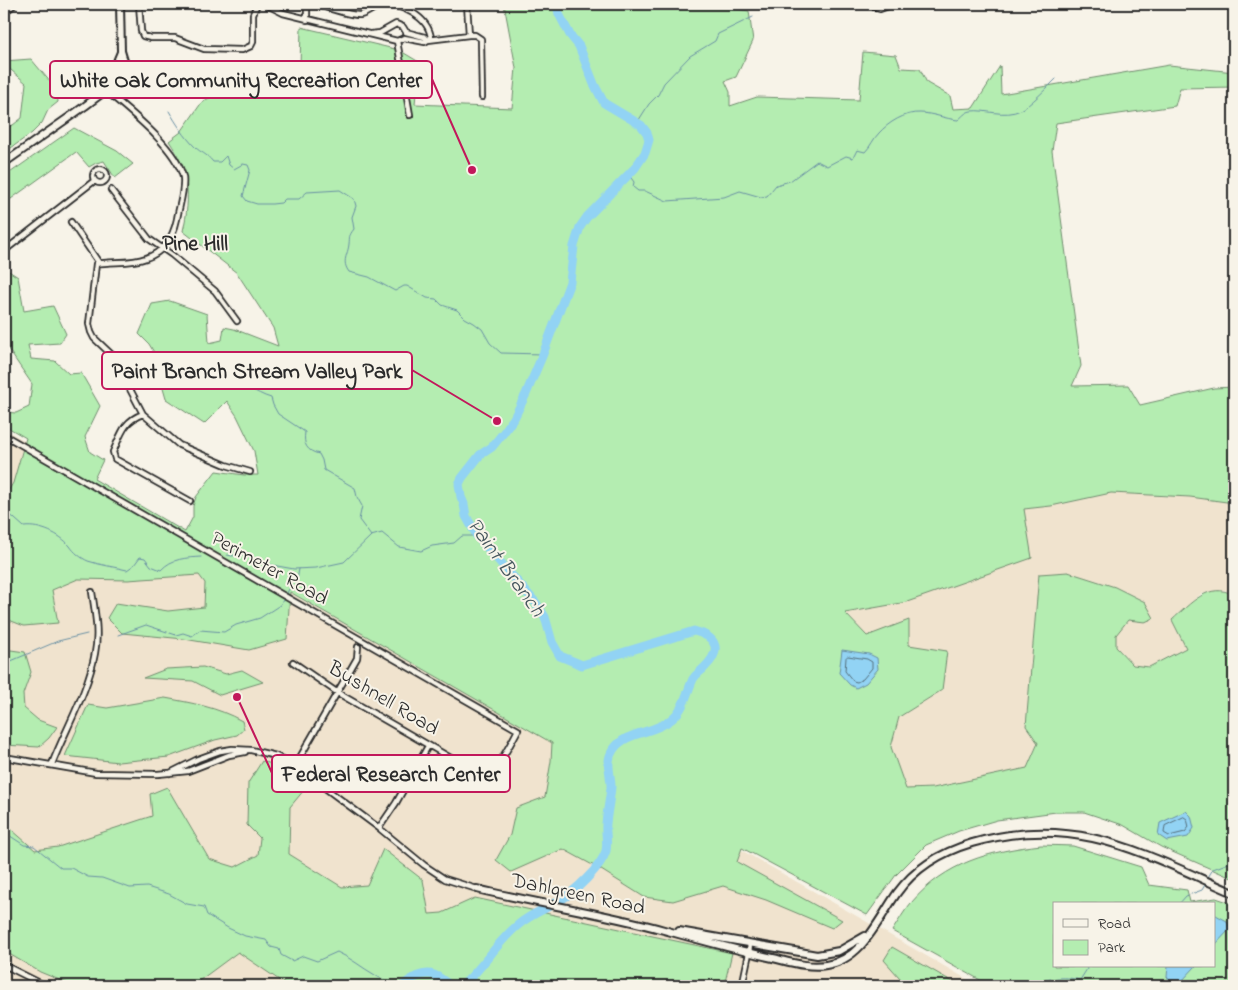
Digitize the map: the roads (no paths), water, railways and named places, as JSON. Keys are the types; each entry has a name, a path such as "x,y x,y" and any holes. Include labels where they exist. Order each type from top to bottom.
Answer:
{"street":[{"path":"4,13 15,4"},
{"path":"4,162 85,106 116,81 124,61 120,4"},
{"path":"139,4 143,36 175,38 204,49 242,50 251,46 253,42 253,14 257,4"},
{"path":"265,4 283,13 307,20 398,41 404,38 425,42 475,35 481,39 482,97"},
{"path":"307,4 307,20"},
{"path":"315,4 359,15 378,7 388,6 408,10 426,22 431,31 430,40"},
{"path":"467,4 468,35"},
{"path":"869,4 880,9 894,4"},
{"path":"368,35 380,33 396,24 403,27 406,32 430,40"},
{"path":"404,38 406,32"},
{"path":"398,41 410,115"},
{"path":"98,263 144,259 162,250 174,232 183,189 183,178 176,162 156,136 105,90"},
{"path":"4,251 94,180"},
{"path":"111,190 149,239 162,250 172,255 215,291 237,321"},
{"path":"71,222 98,263 90,324 91,332 94,338 112,355 143,414 179,445 226,465 250,472"},
{"path":"143,414 128,421 113,452 115,459 190,501"},
{"name":"Perimeter Road","path":"4,435 518,730"},
{"path":"52,764 89,678 96,651 96,622 92,592"},
{"path":"296,766 357,658 358,647"},
{"name":"Bushnell Road","path":"293,662 338,693 482,776 488,775 494,770 518,730"},
{"path":"379,828 396,804 428,746"},
{"path":"4,757 96,772 134,774 188,771 229,755 251,750 276,756 296,766 379,828 424,865 445,879 477,889"},
{"name":"Dahlgreen Road","path":"477,889 610,917 797,964 828,965 852,954 862,944 896,894 912,875 933,860 964,846 1001,836 1045,832 1084,835 1133,850 1234,893"},
{"name":"Dahlgreen Road","path":"663,930 711,935 804,953 827,954 847,947 872,930"},
{"path":"742,986 750,942"},
{"path":"4,965 46,986"}],"water":[{"path":"842,650 869,654 877,658 878,669 866,683 856,688 850,685 839,673"},
{"path":"1186,811 1191,816 1194,828 1188,837 1167,841 1158,835 1160,823"},
{"path":"1216,915 1227,921 1230,929 1216,944"},
{"path":"1168,968 1194,968 1181,982 1172,983 1167,977"}],"waterway":[{"name":"Paint Branch","path":"462,986 510,932 528,918 573,891 587,879 599,864 607,848 606,824 611,787 609,759 613,750 625,739 662,725 674,717 684,702 693,679 710,662 715,650 715,645 708,637 694,631 582,665 560,656 552,642 545,617 536,603 477,536 466,516 461,497 459,484 462,478 480,455 492,447 504,432 514,418 526,394 570,282 574,246 580,227 587,217 635,168 645,153 649,140 647,133 641,125 604,103 594,84 579,46 570,35 559,14 557,4"},
{"path":"637,123 649,104 658,95 664,83 690,56 715,41 718,34 753,17"},
{"path":"629,175 634,182 633,187 638,191 645,191 667,201 724,197 740,191 761,197 767,196 776,185 790,181 817,161 827,166 846,156 853,158 857,150 865,152 883,129 903,116 925,113 958,120 965,113 971,111 1014,112 1021,110 1029,104 1056,79"},
{"path":"169,111 191,143 213,162 220,162 226,156 229,165 234,169 243,164 248,165 250,170 243,196 247,201 257,204 281,203 285,199 299,199 307,192 340,190 354,199 356,206 352,217 354,229 350,237 345,261 349,272 369,277 395,291 407,286 427,298 436,299 442,305 457,310 465,318 482,329 490,343 501,353 543,354"},
{"path":"216,379 251,389 271,398 278,414 305,432 305,444 311,451 319,454 324,470 355,488 362,506 359,520 371,536"},
{"path":"4,511 24,527 37,527 55,534 66,542 80,557 97,564 127,570 140,557 145,558 151,566 161,570 175,561 201,557"},
{"path":"227,555 242,554 266,564 294,569 316,568 344,562 371,536 382,533 399,547 421,551 432,546 454,543 462,536 477,536"},
{"path":"287,593 289,589 296,586 299,569"},
{"path":"118,635 146,625 176,635 183,633 192,636 200,630 224,632 236,625 260,618 280,605 283,600"},
{"path":"4,664 58,641 87,634"},
{"path":"4,832 24,845 34,846 61,868 71,868 88,877 102,878 130,888 147,887 169,894 187,904 204,907 207,915 228,928 245,936 266,940 271,947 279,949 281,955 292,961 303,956 317,961 337,952 385,980 391,986"},
{"path":"1207,879 1213,869 1234,861"},
{"path":"1181,902 1186,896 1202,890 1206,883"},
{"path":"1038,986 1038,982 1054,979 1069,978 1080,980 1087,968"},
{"name":"Paint Branch","path":"403,986 417,976 426,974 436,976 452,986"}],"place":[{"name":"White Oak Community Recreation Center","path":"472,170"},
{"name":"Paint Branch Stream Valley Park","path":"497,421"},
{"name":"Federal Research Center","path":"237,697"}],"district":[{"name":"Pine Hill","path":"195,245"}]}
